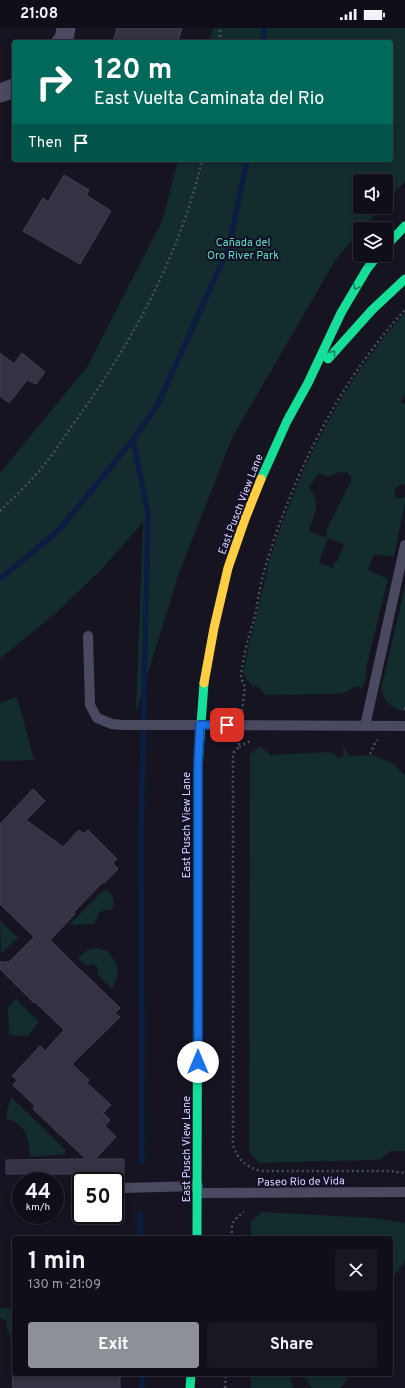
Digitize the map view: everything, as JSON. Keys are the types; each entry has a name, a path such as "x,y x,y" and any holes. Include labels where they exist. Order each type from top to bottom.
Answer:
{"main road":[{"path":"393,239 405,226"},
{"name":"East Pusch View Lane","path":"197,1236 198,781 200,725 204,681 220,596 245,518 287,421 308,383 341,313 372,262"},
{"name":"East Pusch View Lane","path":"308,383 338,346 372,310 405,279"},
{"path":"190,1388 191,1376"}],"street":[{"path":"64,40 66,28"},
{"path":"0,93 12,89"}],"lane":[{"path":"365,726 405,545"},
{"path":"88,636 90,705 97,718 112,724 405,726"},
{"name":"Paseo Rio de Vida","path":"124,1188 405,1192"}],"path":[{"path":"220,28 220,40"},
{"path":"0,511 44,465 87,406 128,341 145,311 165,267 183,222 201,162"},
{"path":"405,310 354,376 333,410 312,449 292,493 268,558 255,616 246,645 241,674 245,687 239,747 234,752 233,757 234,1145 236,1155 249,1166 261,1171 390,1171 405,1173"},
{"path":"232,1236 232,1223 244,1212"},
{"path":"225,1388 226,1376"}],"green space":[{"name":"Cañada del Oro River Park","path":"213,28 405,28 405,181 393,194 393,174 353,174 353,214 376,214 368,222 353,222 353,239 336,259 233,436 179,573 136,712 143,522 103,568 57,612 0,659 0,473 87,367 163,219 177,162 393,162 393,40 210,40"},
{"path":"405,313 405,395 401,402 405,404 405,485 402,484 397,487 394,492 395,496 400,499 405,496 405,502 394,557 374,554 368,570 388,579 367,664 365,682 362,689 357,686 346,692 336,694 266,695 256,685 253,687 243,674 270,559 294,494 324,429 342,397 383,339","holes":["339,472 348,473 351,476 351,481 327,529 327,538 309,531 316,509 315,499 309,487 319,473 328,477","328,538 344,544 333,568 319,563"]},
{"path":"405,586 404,711 393,707 385,698 381,690"},
{"path":"17,697 34,760 0,761 0,703"},
{"path":"342,744 349,756 373,755 394,764 405,776 405,1151 391,1151 380,1159 371,1160 260,1163 249,1152 250,754 260,746 271,755 329,752 338,758 341,758 343,754"},
{"path":"105,889 110,893 114,901 111,910 100,912 93,924 69,925"},
{"path":"0,920 18,938 3,952 1,952"},
{"path":"96,948 108,951 115,961 118,973 112,989 97,974 98,969 96,965 92,964 88,966 78,958 86,951"},
{"path":"16,999 39,1022 28,1036 9,1035 8,1007"},
{"path":"11,1097 65,1149 65,1154 30,1157 26,1133 19,1125 7,1119 6,1115"},
{"path":"261,1212 373,1218 405,1223 405,1259 403,1265 393,1277 393,1236 251,1236 251,1222"},
{"path":"0,1308 10,1309 12,1313 12,1337 7,1330 7,1321 0,1318"},
{"path":"251,1376 291,1376 291,1381 294,1388 251,1388"},
{"path":"304,1376 350,1376 341,1388 312,1388"}],"building":[{"path":"117,28 182,28 179,40 114,40"},
{"path":"64,175 89,190 86,195 111,211 80,264 23,231 43,198 48,202"},
{"path":"0,353 14,364 22,353 45,372 36,384 27,380 9,403 0,396"},
{"path":"33,789 45,801 26,820 63,847 79,830 84,834 88,830 117,859 113,863 118,869 74,912 75,914 50,940 120,1008 115,1013 120,1017 72,1064 89,1080 87,1083 111,1105 103,1113 110,1120 105,1126 116,1137 95,1159 124,1159 124,1172 72,1172 72,1174 64,1174 64,1172 12,1172 12,1174 6,1174 6,1160 86,1159 33,1109 35,1106 13,1085 17,1080 12,1076 40,1046 45,1051 64,1030 0,969 0,962 9,962 34,937 0,904 0,824"},
{"path":"12,1376 120,1376 120,1388 13,1388"}],"waterway":[{"path":"263,40 264,28"},
{"path":"0,579 58,531 133,440 158,404 229,247 247,162"},
{"path":"133,440 148,513 141,833 142,1161"},
{"path":"140,1213 140,1236"},
{"path":"142,1376 142,1388"}],"traffic: fast":[{"path":"393,239 405,226"},
{"path":"261,479 287,421 308,383 341,313 372,262"},
{"path":"328,359 372,310 405,279"},
{"path":"197,1236 198,766 204,683"},
{"path":"190,1388 191,1376"}],"traffic: slow":[{"path":"204,683 214,628 228,568 261,479"}],"route":[{"path":"198,1062 198,766 200,725 227,725"}]}
